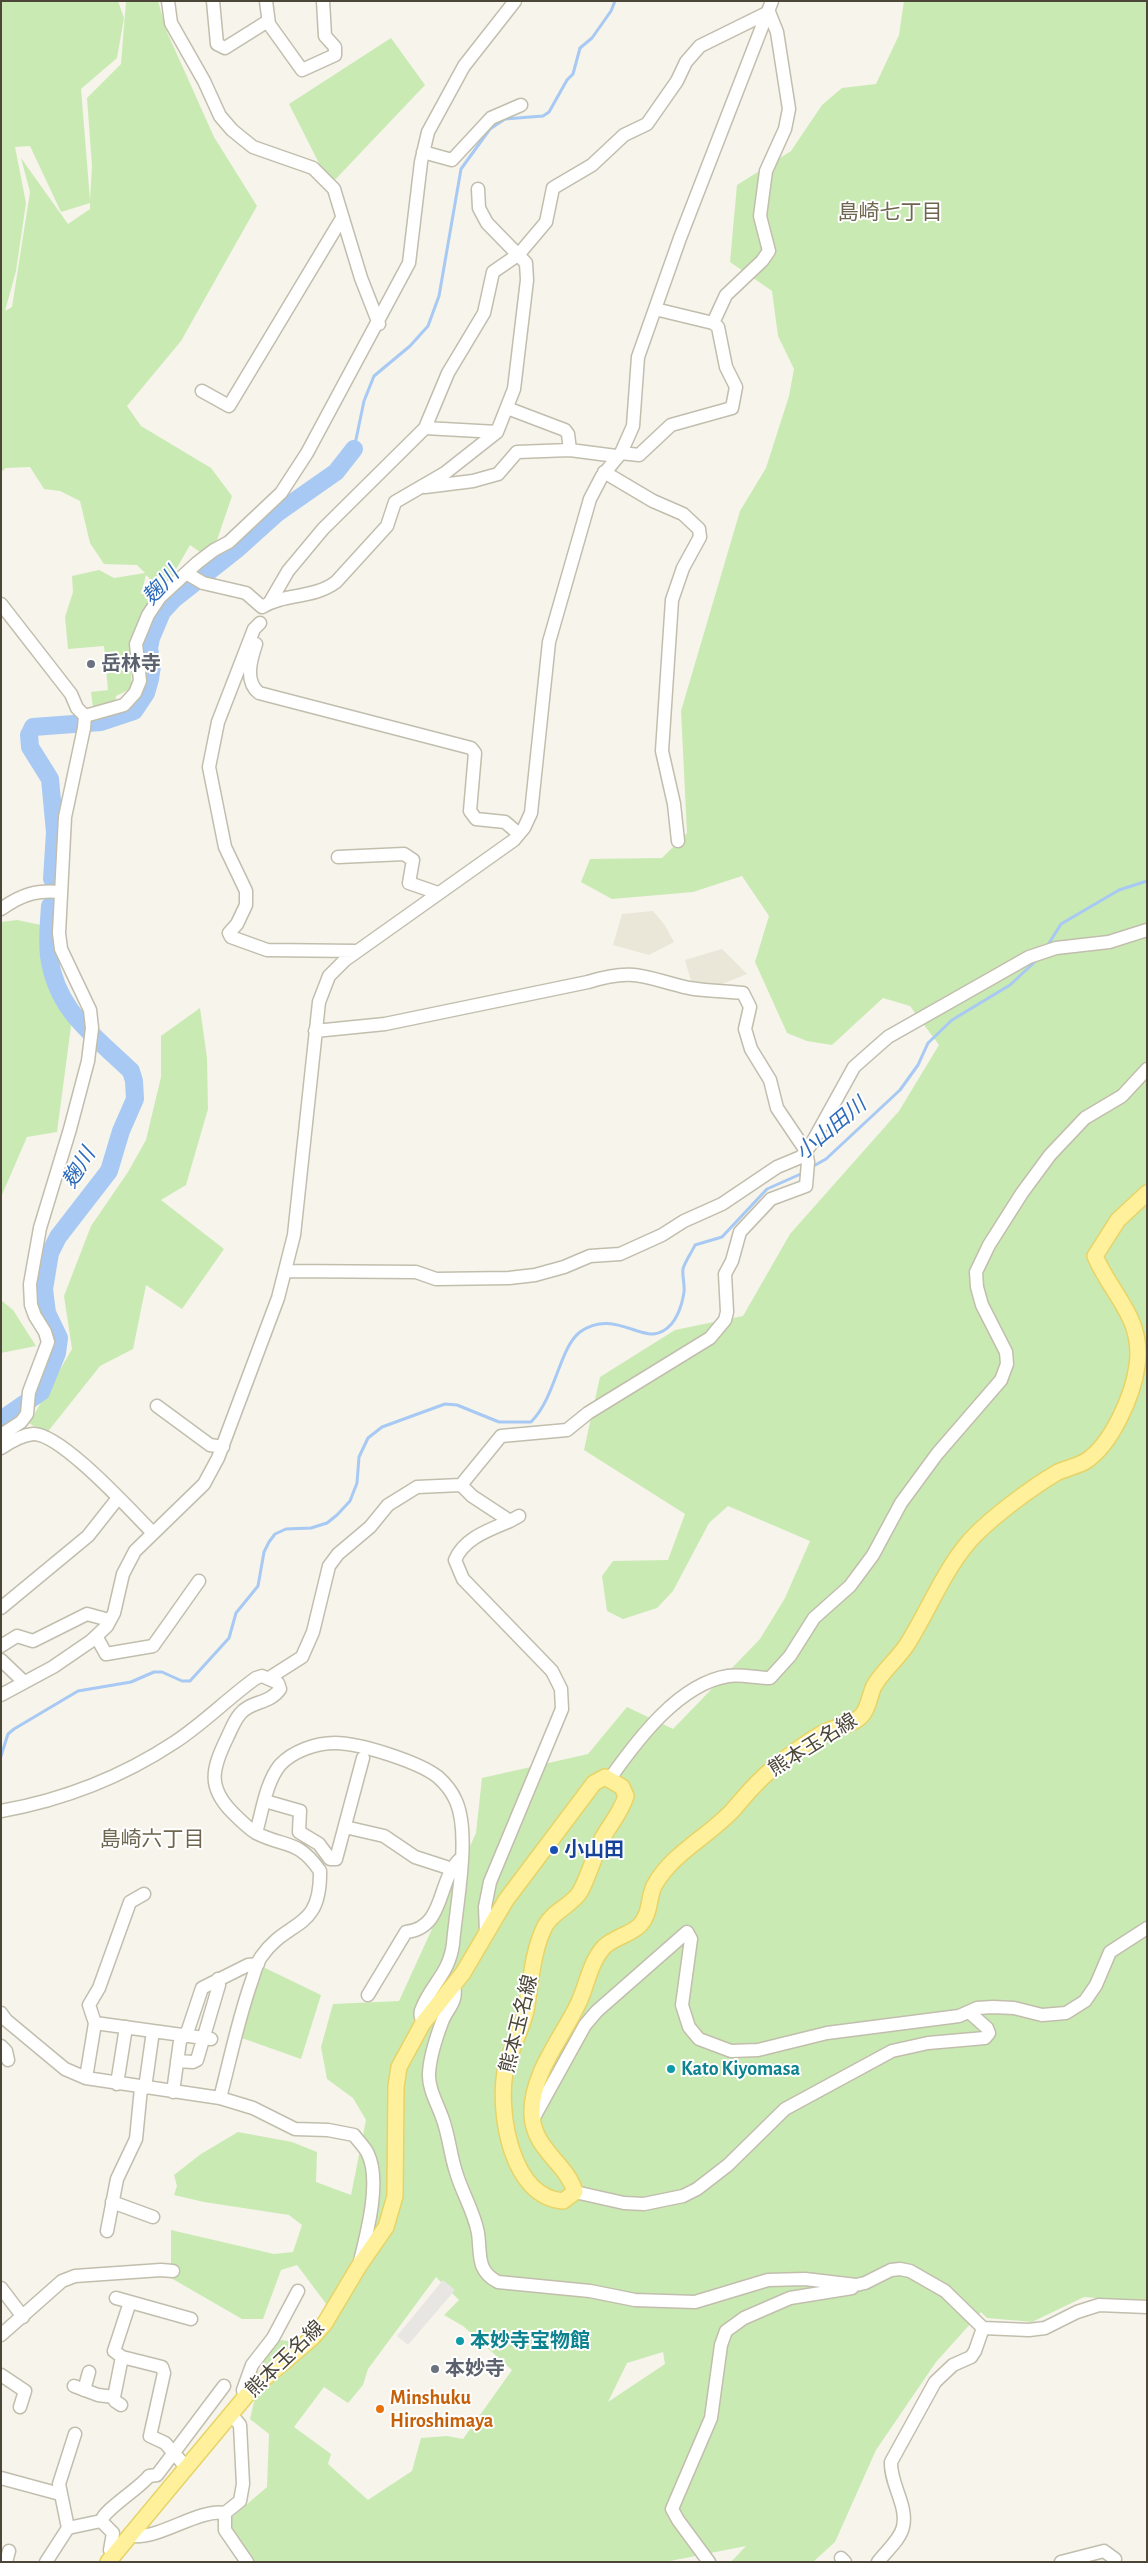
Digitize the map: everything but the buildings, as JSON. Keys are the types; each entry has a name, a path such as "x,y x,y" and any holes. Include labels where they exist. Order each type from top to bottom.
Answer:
{"main road":[{"name":"熊本玉名線","path":"111,2558 246,2397 312,2338 325,2323 359,2266 386,2227 394,2196 396,2087 399,2067 423,2022 454,1987 486,1932 522,1878 594,1783 605,1777 622,1787 626,1796 622,1810 604,1836 580,1891 546,1924 535,1960 525,2014 505,2073 507,2138 523,2173 544,2195 554,2201 563,2201 575,2192 572,2181 541,2145 533,2119 534,2101 542,2071 578,2003 598,1955 606,1945 628,1934 641,1924 650,1906 654,1887 667,1869 733,1810 744,1794 768,1772 825,1732 849,1724 862,1716 875,1685 906,1647 946,1575 968,1543 1025,1496 1058,1473 1086,1460 1105,1444 1129,1395 1137,1367 1138,1342 1131,1316 1101,1271 1094,1256 1118,1220 1147,1193"}],"street":[{"path":"168,1 172,23 220,116 232,130 253,147 313,168 334,189 361,278 379,324"},
{"path":"213,1 217,44 225,48 268,21"},
{"path":"266,1 268,21 302,70 335,55 335,47 325,36 324,1"},
{"path":"84,721 124,705 135,693 140,680 136,644 160,597 214,550 228,542 281,493 307,453 379,324 409,264 423,152 428,132 464,66 515,1"},
{"path":"519,834 505,822 476,819 470,811 475,754 470,748 272,698 255,690 250,677 251,661 266,604 288,572 323,529 425,428 448,373 484,312 493,272 519,254 546,222 554,188 592,165 624,135 647,124 677,80 686,62 700,46 771,7"},
{"path":"1,1695 53,1666 96,1636 114,1613 123,1574 134,1551 204,1484 223,1447 278,1298 286,1271 294,1235 319,1002 329,976 357,951 514,840 531,813 553,625 590,499 604,472 619,454 633,426 638,357 771,7"},
{"path":"713,324 726,294 769,251 760,216 766,171 785,129 789,110 777,32 771,7"},
{"path":"423,152 452,160 491,118 521,105"},
{"path":"188,574 203,583 238,590 266,604 306,596 326,589 336,582 387,526 395,502 445,473 497,432 514,389 527,280 526,262 486,223 479,208 478,189"},
{"path":"202,391 229,406 342,218"},
{"path":"417,488 473,481 498,474 518,452 570,450 639,454 671,425 732,408 736,387 726,368 718,327 713,324 655,310"},
{"path":"507,408 565,430 568,434 570,450"},
{"path":"425,428 497,432"},
{"path":"604,472 653,501 683,514 699,529 700,537 682,568 672,600 662,751 674,804 678,841"},
{"path":"1,604 71,694 84,721 65,817 59,933 61,949 85,995 90,1010 92,1028 88,1061 40,1228 30,1284 31,1305 48,1342 29,1392 29,1410 21,1422 1,1435"},
{"path":"260,624 254,629 218,722 208,767 225,847 246,891 246,905 237,924 229,933 231,937 267,950 357,951"},
{"path":"338,857 404,854 412,860 409,883 438,893"},
{"path":"1,909 19,897 34,892 60,892"},
{"path":"461,1485 501,1436 567,1430 588,1413 710,1338 725,1320 727,1312 725,1274 732,1261 740,1232 771,1199 806,1186 807,1156 854,1067 888,1037 1029,957 1056,948 1109,942 1147,930"},
{"path":"315,1031 385,1024 588,982 610,975 637,974 690,988 743,993 750,1007 745,1029 751,1049 770,1080 777,1108 807,1156"},
{"path":"605,1777 611,1777 634,1745 671,1707 704,1684 728,1676 770,1678 790,1656 814,1618 850,1586 865,1567 901,1503 937,1454 1002,1380 1007,1364 1006,1352 982,1305 977,1287 976,1272 989,1245 1022,1193 1050,1155 1085,1118 1122,1096 1147,1069"},
{"path":"286,1271 416,1272 436,1280 509,1278 535,1275 564,1267 590,1256 620,1254 722,1204 778,1167 807,1156"},
{"path":"157,1406 210,1445 223,1447"},
{"path":"1,1448 13,1440 34,1434 50,1439 89,1470 153,1533"},
{"path":"269,1678 302,1657 313,1632 329,1566 338,1554 370,1527 388,1505 417,1487 461,1485 472,1496 515,1519 478,1536 459,1550 455,1560 463,1579 552,1671 561,1689 562,1709 490,1882 485,1907 486,1932"},
{"path":"1,1608 88,1536 118,1498"},
{"path":"96,1636 106,1654 153,1646 199,1581"},
{"path":"1,1646 17,1636 33,1641 87,1614 109,1620"},
{"path":"1,1660 24,1682"},
{"path":"1,1811 54,1800 95,1786 174,1742 256,1678 262,1676 278,1683 280,1689 277,1694 262,1702 247,1706 239,1715 217,1758 214,1769 216,1788 221,1801 256,1833 300,1848 320,1871 316,1904 310,1914 295,1928 279,1937 258,1964 246,1997 220,2098"},
{"path":"256,1833 273,1776 280,1765 294,1754 317,1744 336,1743 377,1751 411,1763 437,1776 448,1787 456,1802 463,1843 451,1956 445,1972 421,2008 420,2016 423,2022"},
{"path":"265,1801 300,1811 299,1832 319,1844 330,1859 336,1859 363,1758"},
{"path":"345,1826 384,1836 415,1857 452,1869"},
{"path":"368,1995 406,1932 415,1931 431,1919 452,1869 461,1858"},
{"path":"86,2078 95,2023 89,2006 99,1988 130,1902 144,1894"},
{"path":"533,2119 585,2025 597,2011 687,1932 691,1939 682,2004 689,2027 699,2039 731,2051 758,2050 827,2033 959,2016 977,2008 1014,2008 1042,2015 1066,2013 1085,2002 1096,1985 1110,1952 1147,1928"},
{"path":"173,2092 177,2061 183,2036 188,2030 202,1988 248,1965 258,1964"},
{"path":"177,2061 193,2062 197,2060 207,2039 219,1985 218,1980"},
{"path":"454,1987 456,1994 454,2001 443,2019 433,2046 429,2074 430,2087 443,2118 456,2174 475,2219 481,2262 486,2274 498,2282 590,2291 635,2300 694,2302 768,2280 805,2279 856,2285 865,2283 891,2270 910,2271 945,2291 983,2328 1045,2328 1077,2312 1099,2305 1147,2307"},
{"path":"1,2012 6,2020 65,2069 86,2078 116,2084 220,2098 253,2108 295,2129 328,2130 354,2135 368,2154 372,2168 372,2209 359,2266"},
{"path":"575,2192 624,2203 644,2204 683,2196 697,2189 728,2165 785,2109 892,2051 928,2043 985,2038 988,2033 987,2028 969,2012"},
{"path":"95,2023 207,2039"},
{"path":"116,2084 126,2027"},
{"path":"107,2231 117,2178 136,2138 153,2031"},
{"path":"1,2046 6,2051 8,2060"},
{"path":"112,2202 153,2217"},
{"path":"1,2335 62,2281 75,2276 161,2270 173,2271"},
{"path":"708,2562 672,2509 710,2418 721,2345 726,2331 734,2324 765,2307 806,2294 817,2295 851,2289 856,2285"},
{"path":"1,2288 23,2316"},
{"path":"246,2397 243,2390 252,2365 274,2338 298,2291"},
{"path":"116,2298 191,2319"},
{"path":"130,2302 114,2352 122,2358 162,2367 164,2373 150,2436 165,2443 186,2467"},
{"path":"878,2562 897,2539 903,2527 904,2514 890,2473 891,2462 935,2382 953,2365 971,2357 983,2328"},
{"path":"89,2372 79,2388 118,2401 122,2358"},
{"path":"1,2375 25,2391 20,2406"},
{"path":"101,2521 102,2517 121,2503 127,2493 143,2484 149,2476 156,2475 174,2454 224,2386"},
{"path":"130,2535 136,2537 151,2534 186,2521 225,2513 240,2501 243,2484 240,2425 231,2414"},
{"path":"68,2528 60,2494 60,2484 75,2434"},
{"path":"1,2478 60,2494"},
{"path":"225,2513 225,2530 247,2562"},
{"path":"46,2562 68,2528 101,2521"},
{"path":"101,2521 113,2533 110,2550 111,2558"},
{"path":"1058,2560 1104,2551 1119,2561"}],"shaded area":[{"path":"653,911 664,924 674,942 649,955 613,945 622,914"},
{"path":"722,949 747,974 720,985 691,981 685,960"},
{"path":"443,2280 455,2290 408,2345 397,2336"}],"green space":[{"path":"1,1 118,1 124,18 117,58 81,89 90,200 92,166 87,98 121,64 126,1 158,1 167,32 214,137 257,206 181,341 127,406 141,426 211,468 232,496 217,540 200,552 190,545 163,592 146,575 141,594 156,593 138,629 132,648 132,688 116,696 115,704 93,708 91,692 108,690 104,646 68,649 65,617 73,592 72,576 99,570 114,578 145,573 137,565 104,564 90,543 80,501 60,491 44,489 30,467 6,468 1,472","holes":["30,146 61,212 90,203 90,209 68,224 21,158 30,192 12,307 5,311 16,271 26,203 15,147"]},
{"path":"904,1 1147,1 1147,2302 1084,2297 1032,2322 987,2318 981,2312 936,2362 876,2450 835,2542 813,2562 731,2562 746,2546 665,2562 254,2562 229,2530 231,2518 267,2487 269,2434 250,2419 264,2359 281,2340 314,2345 336,2317 297,2265 281,2270 263,2319 242,2319 171,2278 171,2230 274,2254 293,2252 302,2225 289,2215 204,2202 174,2195 177,2186 174,2175 201,2154 238,2132 292,2142 317,2152 316,2182 351,2195 366,2120 353,2098 327,2079 321,2047 333,2004 399,2001 476,1833 482,1778 588,1754 627,1707 673,1729 760,1639 785,1598 810,1541 728,1506 709,1523 673,1591 657,1608 623,1619 607,1611 602,1576 613,1561 668,1560 685,1514 584,1450 600,1377 675,1330 743,1316 790,1234 899,1111 939,1045 910,1006 883,998 832,1045 807,1041 787,1033 755,962 769,916 742,876 693,892 612,899 581,882 590,859 662,858 687,833 681,711 740,511 766,468 789,396 794,369 778,336 772,291 730,262 737,185 791,151 822,105 842,88 876,84 899,35","holes":["436,2277 459,2300 444,2315 463,2326 512,2370 463,2439 447,2436 421,2438 412,2471 368,2500 328,2464 331,2454 294,2427 324,2387 348,2403 363,2385 368,2369","663,2352 665,2364 608,2402 627,2363"]},
{"path":"391,38 425,85 330,185 289,104"},
{"path":"17,920 46,926 73,1011 57,1132 27,1137 1,1197 1,922"},
{"path":"200,1008 207,1058 208,1109 186,1185 161,1200 224,1249 182,1309 146,1285 133,1349 100,1366 46,1434 29,1423 72,1349 64,1296 91,1226 128,1172 146,1140 161,1077 161,1036"},
{"path":"1,1300 13,1310 36,1346 1,1353"},
{"path":"263,1967 321,1995 301,2059 239,2037"}],"waterway":[{"path":"354,449 364,401 374,376 410,346 428,326 439,296 461,169 490,129 505,119 543,116 549,112 567,80 573,74 580,48 592,38 611,11 615,1"},
{"name":"麹川","path":"52,879 55,832 50,779 30,747 29,735 33,727 101,722 134,711 146,693 150,679 152,666 149,648 151,638 162,612 174,599 236,550 276,514 336,472 354,449"},
{"name":"小山田川","path":"1046,948 1061,924 1119,890 1147,881"},
{"name":"麹川","path":"1,1420 41,1392 57,1353 59,1338 47,1313 44,1289 50,1253 58,1237 109,1171 121,1131 135,1099 134,1081 131,1071 79,1021 68,1007 60,992 53,976 49,956 50,906"},
{"name":"小山田川","path":"810,1168 826,1159 900,1090 918,1065 928,1043 952,1020 1010,985 1040,957"},
{"name":"小山田川","path":"1,1756 8,1734 78,1691 131,1682 154,1672 162,1672 182,1681 190,1681 229,1638 236,1613 258,1586 264,1552 275,1534 286,1529 311,1528 327,1523 350,1501 357,1483 359,1457 368,1438 382,1427 445,1404 457,1405 499,1422 531,1422 546,1400 567,1349 580,1332 592,1326 604,1324 655,1334 668,1328 675,1319 682,1303 684,1292 683,1269 695,1245 722,1237 767,1189 803,1173"}],"place":[{"name":"岳林寺","path":"91,664"},
{"name":"小山田","path":"554,1850"},
{"name":"Kato Kiyomasa","path":"671,2069"},
{"name":"本妙寺宝物館","path":"460,2341"},
{"name":"本妙寺","path":"435,2369"},
{"name":"Minshuku Hiroshimaya","path":"380,2409"}],"district":[{"name":"島崎七丁目","path":"890,213"},
{"name":"島崎六丁目","path":"152,1840"}]}
